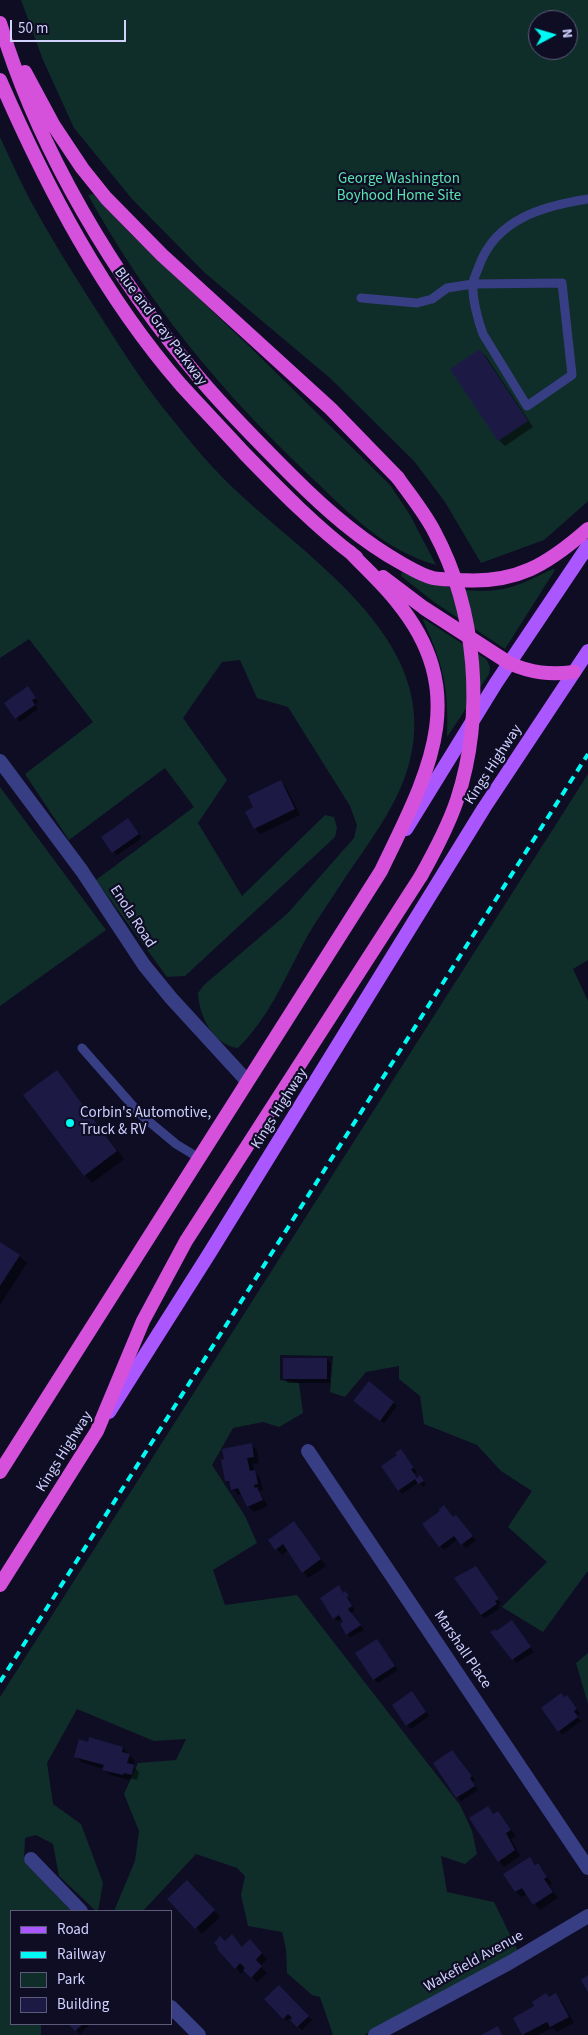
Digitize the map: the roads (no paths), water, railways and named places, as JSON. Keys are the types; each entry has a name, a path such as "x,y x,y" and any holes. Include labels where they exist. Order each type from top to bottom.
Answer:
{"highway":[{"path":"0,17 28,78 54,126 82,168 106,198 162,255 331,409 398,478 434,530 449,562 463,605 472,664 473,719 465,770 447,825 421,876 186,1241 143,1321 97,1431"},
{"path":"0,23 20,82 43,134 87,220 115,265 157,325 236,420 321,504 352,531 386,554 421,574 435,578 484,582 532,570 572,543 588,529"},
{"name":"Blue and Gray Parkway","path":"0,80 26,139 61,209 101,276 139,331 180,384 243,452 287,498 350,552"},
{"path":"350,552 424,608 509,663 540,674 574,672"},
{"path":"0,1472 381,871 416,796 435,736 438,691 432,662 427,648 398,602 350,552"},
{"name":"Kings Highway","path":"0,1585 97,1431"}],"main road":[{"path":"381,871 509,663 588,546"},
{"name":"Kings Highway","path":"97,1431 209,1254 484,808 588,651"}],"street":[{"name":"Enola Road","path":"0,761 87,878 144,965 171,998 247,1081"},
{"name":"Marshall Place","path":"308,1451 588,1868"},
{"path":"31,1859 80,1910"},
{"name":"Wakefield Avenue","path":"375,2035 509,1963 588,1916"},
{"path":"172,2008 199,2035"}],"lane":[{"path":"361,298 416,303 432,299 447,288 473,284 562,283 572,375 527,406 483,334 479,323 473,284 489,245 515,222 544,208 588,199"},
{"path":"82,1048 140,1114 176,1144 198,1158"}],"railway":[{"path":"0,1682 588,754"}],"place":[{"name":"Corbin's Automotive, Truck & RV","path":"70,1123"}],"park label":[{"name":"George Washington Boyhood Home Site","path":"399,188"}]}
